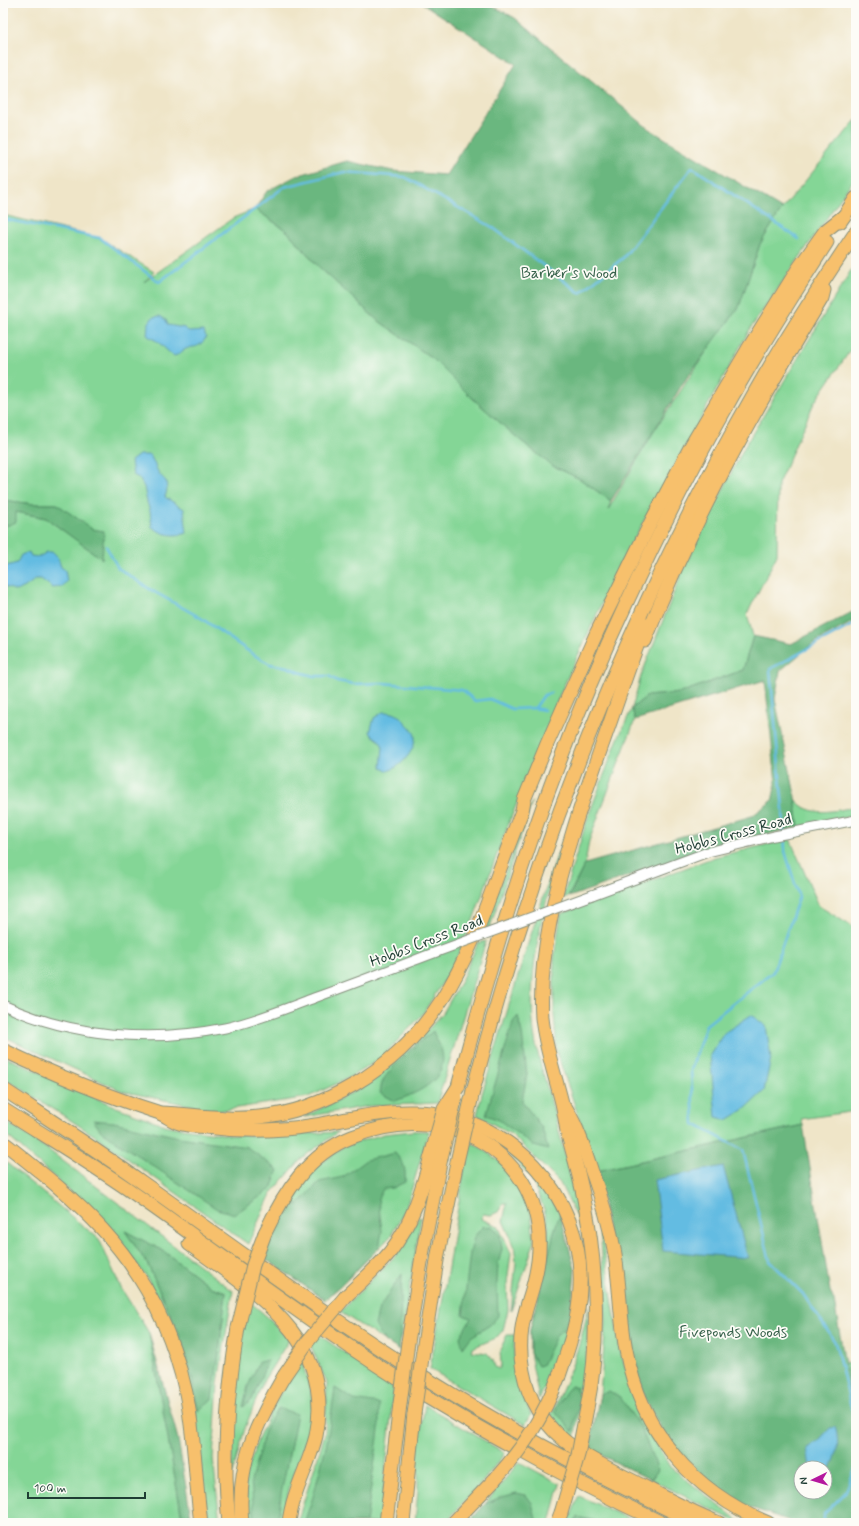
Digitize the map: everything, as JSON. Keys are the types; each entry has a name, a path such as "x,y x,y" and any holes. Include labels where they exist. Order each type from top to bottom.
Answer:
{"highway":[{"path":"242,1523 241,1491 244,1464 257,1428 270,1400 284,1376 308,1341 346,1296 382,1260 403,1233 418,1201 436,1157 458,1087 491,963 526,855 567,743 625,606 684,485 724,411 766,339 856,198"},
{"path":"160,1113 229,1119 260,1117 311,1105 341,1092 368,1076 401,1050 423,1027 436,1010 453,984 479,927 522,811 524,800 547,744 597,632 638,547 679,468 727,384 787,286 825,231 844,216"},
{"path":"403,1523 414,1414 423,1351 438,1254 457,1162 474,1091 507,971 553,831 595,720 645,607 682,529 732,433 792,330 856,232"},
{"path":"581,806 604,753 648,634 685,550 756,411 822,298 829,273"},
{"path":"522,811 528,802 605,629 625,606"},
{"path":"559,1518 578,1455 587,1408 592,1377 594,1303 591,1247 581,1185 567,1131 561,1099 545,1042 542,1018 542,982 546,945 556,894 569,844 624,681 642,633 645,607"},
{"path":"3,1050 75,1082 114,1098 160,1113 179,1123 204,1127 248,1131 279,1130 397,1112 435,1113 466,1120 499,1136 523,1155 543,1175 564,1208 577,1248 580,1287 578,1311 570,1344 559,1376 544,1411 528,1439 513,1459 454,1521"},
{"path":"3,1088 141,1181 348,1327 434,1384 508,1427 596,1475 697,1523"},
{"path":"561,1099 576,1125 604,1206 614,1253 626,1350 637,1393 647,1416 661,1439 694,1477 716,1495 768,1523"},
{"path":"3,1109 133,1193 327,1331 427,1396 501,1440 556,1470 662,1523"},
{"path":"229,1523 225,1472 226,1416 229,1385 238,1328 253,1265 265,1233 285,1193 299,1175 312,1162 328,1150 347,1139 368,1131 388,1126 411,1124 448,1128 478,1139 501,1156 516,1171 531,1196 536,1211 540,1243 538,1262 523,1322 521,1342 522,1362 526,1382 538,1410 545,1421 562,1439 598,1463 696,1514 719,1523"},
{"path":"3,1142 73,1201 103,1230 130,1263 152,1298 176,1355 185,1388 202,1523"},
{"path":"386,1523 408,1342 436,1157"},
{"path":"133,1193 182,1238 263,1299 290,1327 304,1349 316,1381 318,1422 313,1447 294,1501 289,1523"}],"street":[{"name":"Hobbs Cross Road","path":"3,1005 47,1022 90,1031 143,1036 182,1035 226,1028 273,1014 708,852 784,833 856,820"}],"green space":[{"name":"Barber's Wood","path":"422,3 487,3 515,18 649,129 782,209 760,244 739,307 683,383 611,501 580,479 551,465 514,435 469,395 432,358 376,319 319,267 287,231 255,209 267,191 296,176 347,161 393,171 446,175 516,64"},
{"path":"856,120 856,176 750,329 620,564 561,692 503,838 473,920 452,968 422,1015 380,1059 350,1077 309,1097 217,1111 122,1091 3,1036 3,522 6,526 16,512 46,518 101,558 103,531 92,530 57,504 33,504 3,500 3,215 100,238 154,272 144,282 233,218 255,209 287,231 319,267 376,319 432,358 469,395 514,435 551,465 580,479 611,501 608,510 653,433 714,340 739,307 760,244 782,209"},
{"path":"856,262 856,342 814,403 778,484 777,555 747,614 753,636 743,670 680,693 647,696 632,708 641,676 684,567 745,446"},
{"path":"3,500 33,504 57,504 92,529 104,531 102,559 46,518 16,512 16,522 6,526 3,522"},
{"path":"856,610 856,620 812,644 780,671 775,699 794,790 799,827 704,849 569,897 585,864 752,816 772,801 776,783 765,680 635,720 632,708 647,696 680,693 743,670 753,636 791,644"},
{"path":"632,708 635,720 589,841 585,864 568,897 563,897 588,817 617,741"},
{"path":"795,799 801,805 815,811 823,812 856,807 856,815 799,827"},
{"path":"532,802 490,927 483,930"},
{"path":"790,839 819,906 856,929 856,1111 801,1119 803,1125 597,1171 557,1053 554,1014 554,958 561,914 715,857"},
{"path":"558,852 559,853 538,937 533,980 533,1023 537,1051 566,1160 580,1224 560,1183 511,1134 477,1115 525,953"},
{"path":"486,941 437,1103 369,1106 304,1117 363,1087 414,1045 443,1013 460,983 478,943"},
{"path":"518,1016 522,1033 527,1075 522,1101 542,1128 548,1150 534,1146 499,1120 486,1115 513,1022"},
{"path":"433,1031 441,1048 443,1059 437,1076 422,1089 395,1101 380,1093 382,1082 391,1069"},
{"path":"3,1056 116,1107 168,1126 229,1135 265,1136 338,1132 303,1157 271,1194 248,1244 100,1139 3,1077"},
{"path":"3,1120 46,1148 233,1291 218,1382 213,1458 220,1523 210,1523 205,1501 193,1399 177,1336 146,1276 104,1221 3,1132","holes":["126,1232 162,1250 211,1287 226,1292 218,1361 198,1411 192,1379 179,1334 148,1265"]},
{"path":"93,1120 114,1122 179,1137 247,1147 278,1170 271,1189 235,1214 217,1209 101,1131"},
{"name":"Fiveponds Woods","path":"803,1125 830,1291 834,1301 856,1427 856,1523 796,1523 740,1504 697,1471 664,1434 644,1398 629,1345 597,1171"},
{"path":"429,1131 406,1208 390,1237 325,1300 263,1257 278,1218 308,1173 344,1146 384,1134"},
{"path":"471,1143 477,1145 499,1161 519,1185 531,1212 534,1243 511,1311 516,1262 514,1245 503,1221 507,1203 503,1203 498,1212 491,1215 483,1214 481,1219 498,1226 511,1253 507,1283 508,1310 503,1330 496,1338 472,1348 471,1351 487,1353 493,1360 495,1367 499,1369 501,1365 500,1350 507,1335 515,1335 514,1359 516,1374 531,1415 525,1425 430,1369 465,1165"},
{"path":"508,1152 536,1175 560,1213 571,1319 556,1365 539,1399 530,1353 530,1330 547,1259 548,1226 544,1209 531,1178"},
{"path":"395,1153 404,1166 405,1182 393,1188 383,1189 378,1199 382,1231 379,1248 325,1300 263,1257 278,1218 289,1203 298,1205 319,1182 343,1177 366,1160"},
{"path":"3,1160 99,1239 121,1288 149,1333 183,1523 3,1523"},
{"path":"560,1213 575,1269 571,1319 568,1326 557,1334 542,1365 538,1366 530,1353 530,1330"},
{"path":"419,1217 421,1218 399,1350 340,1312 396,1255"},
{"path":"600,1223 620,1350 638,1412 670,1467 740,1522 737,1522 589,1449 600,1395 606,1322"},
{"path":"492,1226 500,1235 502,1249 498,1264 498,1316 490,1325 471,1337 463,1348 460,1337 471,1318 463,1315 470,1253 474,1237 482,1227"},
{"path":"125,1231 162,1250 211,1287 226,1292 212,1399 198,1411 192,1379 179,1334 148,1265"},
{"path":"402,1274 399,1350 384,1341 375,1325 379,1308"},
{"path":"250,1302 272,1321 289,1340 264,1380 245,1428 232,1476 232,1404 241,1337"},
{"path":"589,1306 586,1367 582,1399 574,1438 551,1415 573,1362"},
{"path":"149,1333 178,1439 192,1523 183,1523"},
{"path":"319,1335 394,1387 380,1523 297,1523 325,1434 327,1383 310,1344"},
{"path":"301,1359 311,1392 312,1406 309,1430 290,1486 281,1523 249,1523 245,1477 260,1434 291,1372"},
{"path":"268,1360 252,1400 243,1407 248,1386 259,1362"},
{"path":"856,1361 856,1426 845,1364"},
{"path":"571,1386 577,1387 576,1390 582,1399 576,1415 573,1432 555,1411 565,1393"},
{"path":"335,1388 354,1400 379,1404 379,1430 366,1523 304,1523 313,1497 327,1442"},
{"path":"609,1391 620,1397 641,1428 658,1470 651,1480 589,1449 600,1395"},
{"path":"425,1405 505,1453 480,1485 445,1523 415,1523 418,1491 418,1448"},
{"path":"278,1408 297,1414 281,1494 278,1523 255,1523 251,1481 266,1427"},
{"path":"519,1462 560,1484 550,1523 537,1523 537,1520 499,1498 485,1504"},
{"path":"516,1493 526,1495 532,1503 537,1523 468,1523 485,1504"},
{"path":"579,1496 639,1523 568,1523"},
{"path":"577,1517 607,1523 575,1523"}],"water":[{"path":"160,316 166,320 168,325 185,328 189,332 204,331 206,338 200,345 188,348 174,356 158,342 147,335 148,324 153,317"},
{"path":"139,455 150,455 158,472 166,481 167,490 165,497 184,509 187,533 177,535 168,534 160,532 152,527 144,487 139,478 133,475 131,461"},
{"path":"29,552 31,556 39,557 47,552 52,552 58,558 61,567 65,570 67,581 62,587 53,588 41,579 36,579 17,591 3,586 3,567 17,563 21,555"},
{"path":"383,712 396,714 413,731 415,735 413,748 406,758 396,767 386,771 381,767 383,747 380,741 370,732 374,718"},
{"path":"751,1015 766,1026 771,1058 764,1091 745,1109 727,1120 716,1117 710,1055 724,1033"},
{"path":"723,1166 748,1258 663,1251 654,1180"},
{"path":"835,1427 838,1439 833,1465 833,1460 809,1460 807,1448 818,1441 830,1428"}],"waterway":[{"path":"3,219 100,238 159,282 284,187 344,172 405,177 492,227 580,293 624,257 692,167 799,239"},
{"path":"106,546 118,568 151,590 201,618 254,655 270,664 288,667 314,676 329,676 337,681 354,684 383,683 462,690 475,701 490,699 512,709 534,708 544,710"},
{"path":"856,623 770,669 783,809 785,851 799,897 773,972 706,1025 691,1070 694,1124 743,1150 770,1261 803,1294 835,1342 856,1433"},
{"path":"535,708 544,695 551,693"},
{"path":"824,1523 824,1514 845,1493 856,1467"}]}
